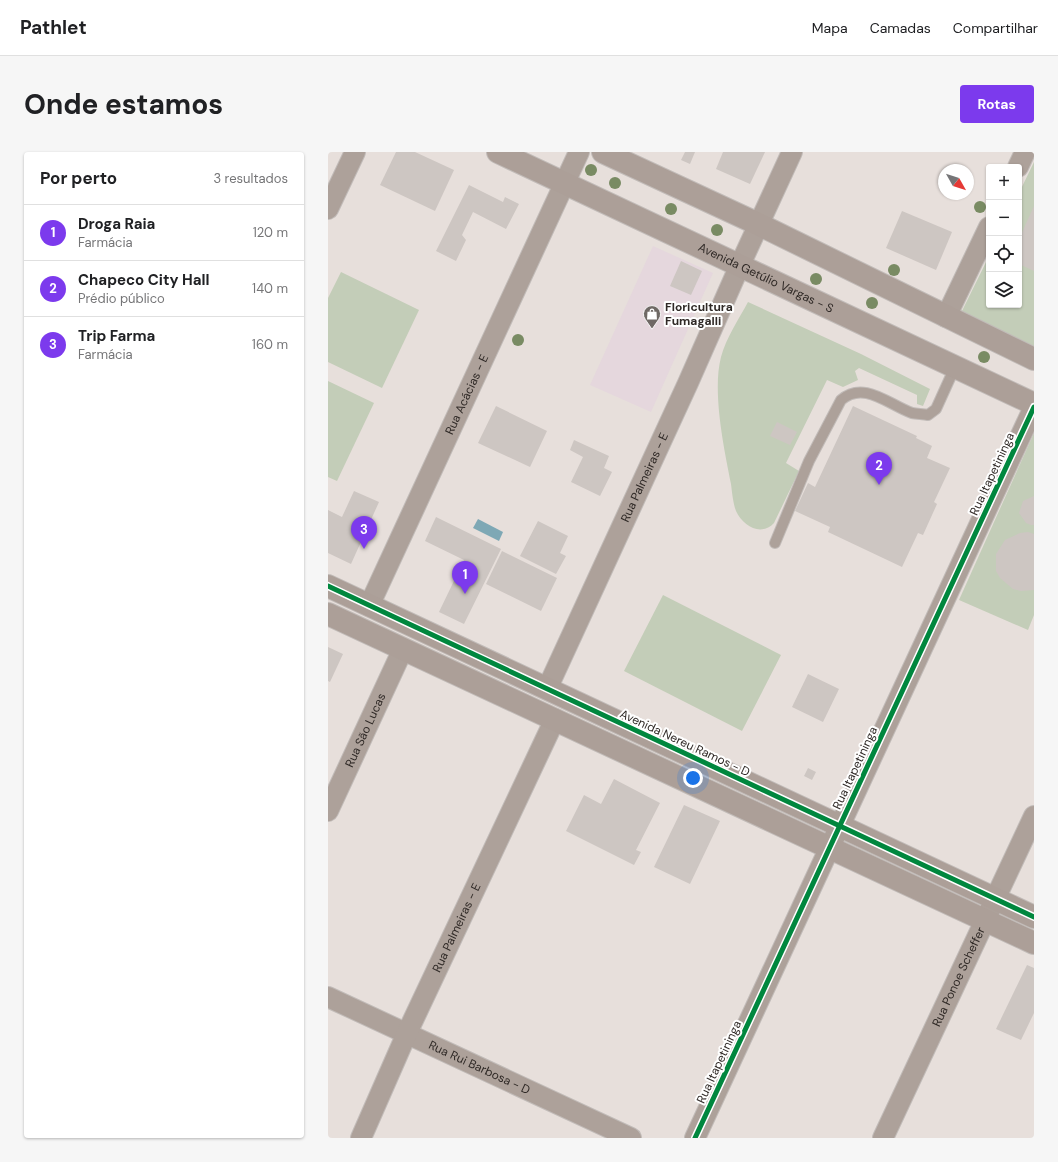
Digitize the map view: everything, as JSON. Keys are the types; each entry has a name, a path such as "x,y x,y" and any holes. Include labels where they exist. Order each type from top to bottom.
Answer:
{"street":[{"path":"328,209 355,152"},
{"name":"Avenida Getúlio Vargas - S","path":"498,152 740,265 1034,406"},
{"name":"Rua Acácias - E","path":"370,606 579,152"},
{"path":"603,152 758,224 1034,359"},
{"name":"Rua Palmeiras - E","path":"547,689 688,383 758,224 792,152"},
{"path":"1019,164 1025,152"},
{"path":"946,317 986,233"},
{"name":"Rua Itapetininga","path":"695,1138 838,826 1034,406"},
{"name":"Avenida Nereu Ramos - D","path":"328,586 1034,917"},
{"path":"328,614 1034,943"},
{"name":"Rua São Lucas","path":"328,810 403,649"},
{"name":"Rua Palmeiras - E","path":"361,1138 407,1033 556,719"},
{"name":"Rua Ponoe Scheffer","path":"884,1138 1034,816"},
{"name":"Rua Rui Barbosa - D","path":"328,997 630,1138"}],"lane":[{"path":"775,543 809,461 841,400 848,393 867,392 912,413 928,415 936,409 955,367"}],"shaded area":[{"name":"Floricultura Fumagalli","path":"653,246 713,273 651,412 590,385"}],"green space":[{"path":"1034,162 1034,356 962,311 986,262 986,308 1022,308 1022,187"},
{"path":"341,272 419,310 382,388 328,362 328,298"},
{"path":"748,302 861,354 930,389 923,406 917,404 917,395 859,368 855,371 858,380 843,387 827,380 786,463 799,471 774,523 764,529 753,528 748,525 736,511 722,437 718,403 719,371 723,350"},
{"path":"328,381 374,403 337,481 328,477"},
{"path":"1034,433 1034,615 1028,630 959,600"},
{"path":"663,595 781,655 742,731 624,671"}],"water":[{"path":"478,519 503,532 499,541 473,528"}],"building":[{"path":"396,152 415,152 454,170 435,211 380,185"},
{"path":"685,152 695,152 690,164 681,160"},
{"path":"723,152 765,152 750,184 716,169"},
{"path":"469,185 503,202 505,197 519,204 506,229 473,212 462,235 466,240 456,261 436,251"},
{"path":"1034,206 1034,271 1022,265 1022,232"},
{"path":"902,211 952,232 936,270 886,248"},
{"path":"681,261 702,271 691,295 670,286"},
{"path":"496,406 547,431 530,467 478,443"},
{"path":"853,406 917,436 916,438 932,446 927,458 950,468 934,502 937,504 923,535 918,533 902,567 828,532 830,527 795,511 808,483 815,487"},
{"path":"777,422 797,432 790,445 770,436"},
{"path":"574,440 609,456 604,468 612,472 600,496 571,482 583,457 570,450"},
{"path":"354,491 379,502 351,564 328,553 328,510 342,517"},
{"path":"1034,496 1034,525 1031,525 1026,523 1019,513 1023,501"},
{"path":"436,517 501,549 464,624 439,612 464,560 425,541"},
{"path":"538,521 568,536 560,553 566,556 556,574 520,556"},
{"path":"1028,532 1034,534 1034,590 1021,591 1013,589 1000,578 996,571 996,554 1005,540 1020,533"},
{"path":"502,551 557,578 541,611 486,584"},
{"path":"328,647 343,654 330,682 328,681"},
{"path":"808,674 839,689 823,722 792,707"},
{"path":"808,768 816,772 812,780 804,776"},
{"path":"614,779 660,803 636,850 641,852 634,865 566,831 584,795 601,804"},
{"path":"684,805 720,821 690,884 654,867"},
{"path":"1027,965 1034,968 1034,1013 1021,1040 996,1029"}],"cycle path":[{"path":"695,1138 1034,407"},
{"path":"328,586 1034,917"}],"place":[{"name":"Floricultura Fumagalli","path":"652,329"},
{"name":"Chapeco City Hall","path":"879,485"},
{"name":"Trip Farma","path":"364,549"},
{"name":"Droga Raia","path":"465,594"}]}
